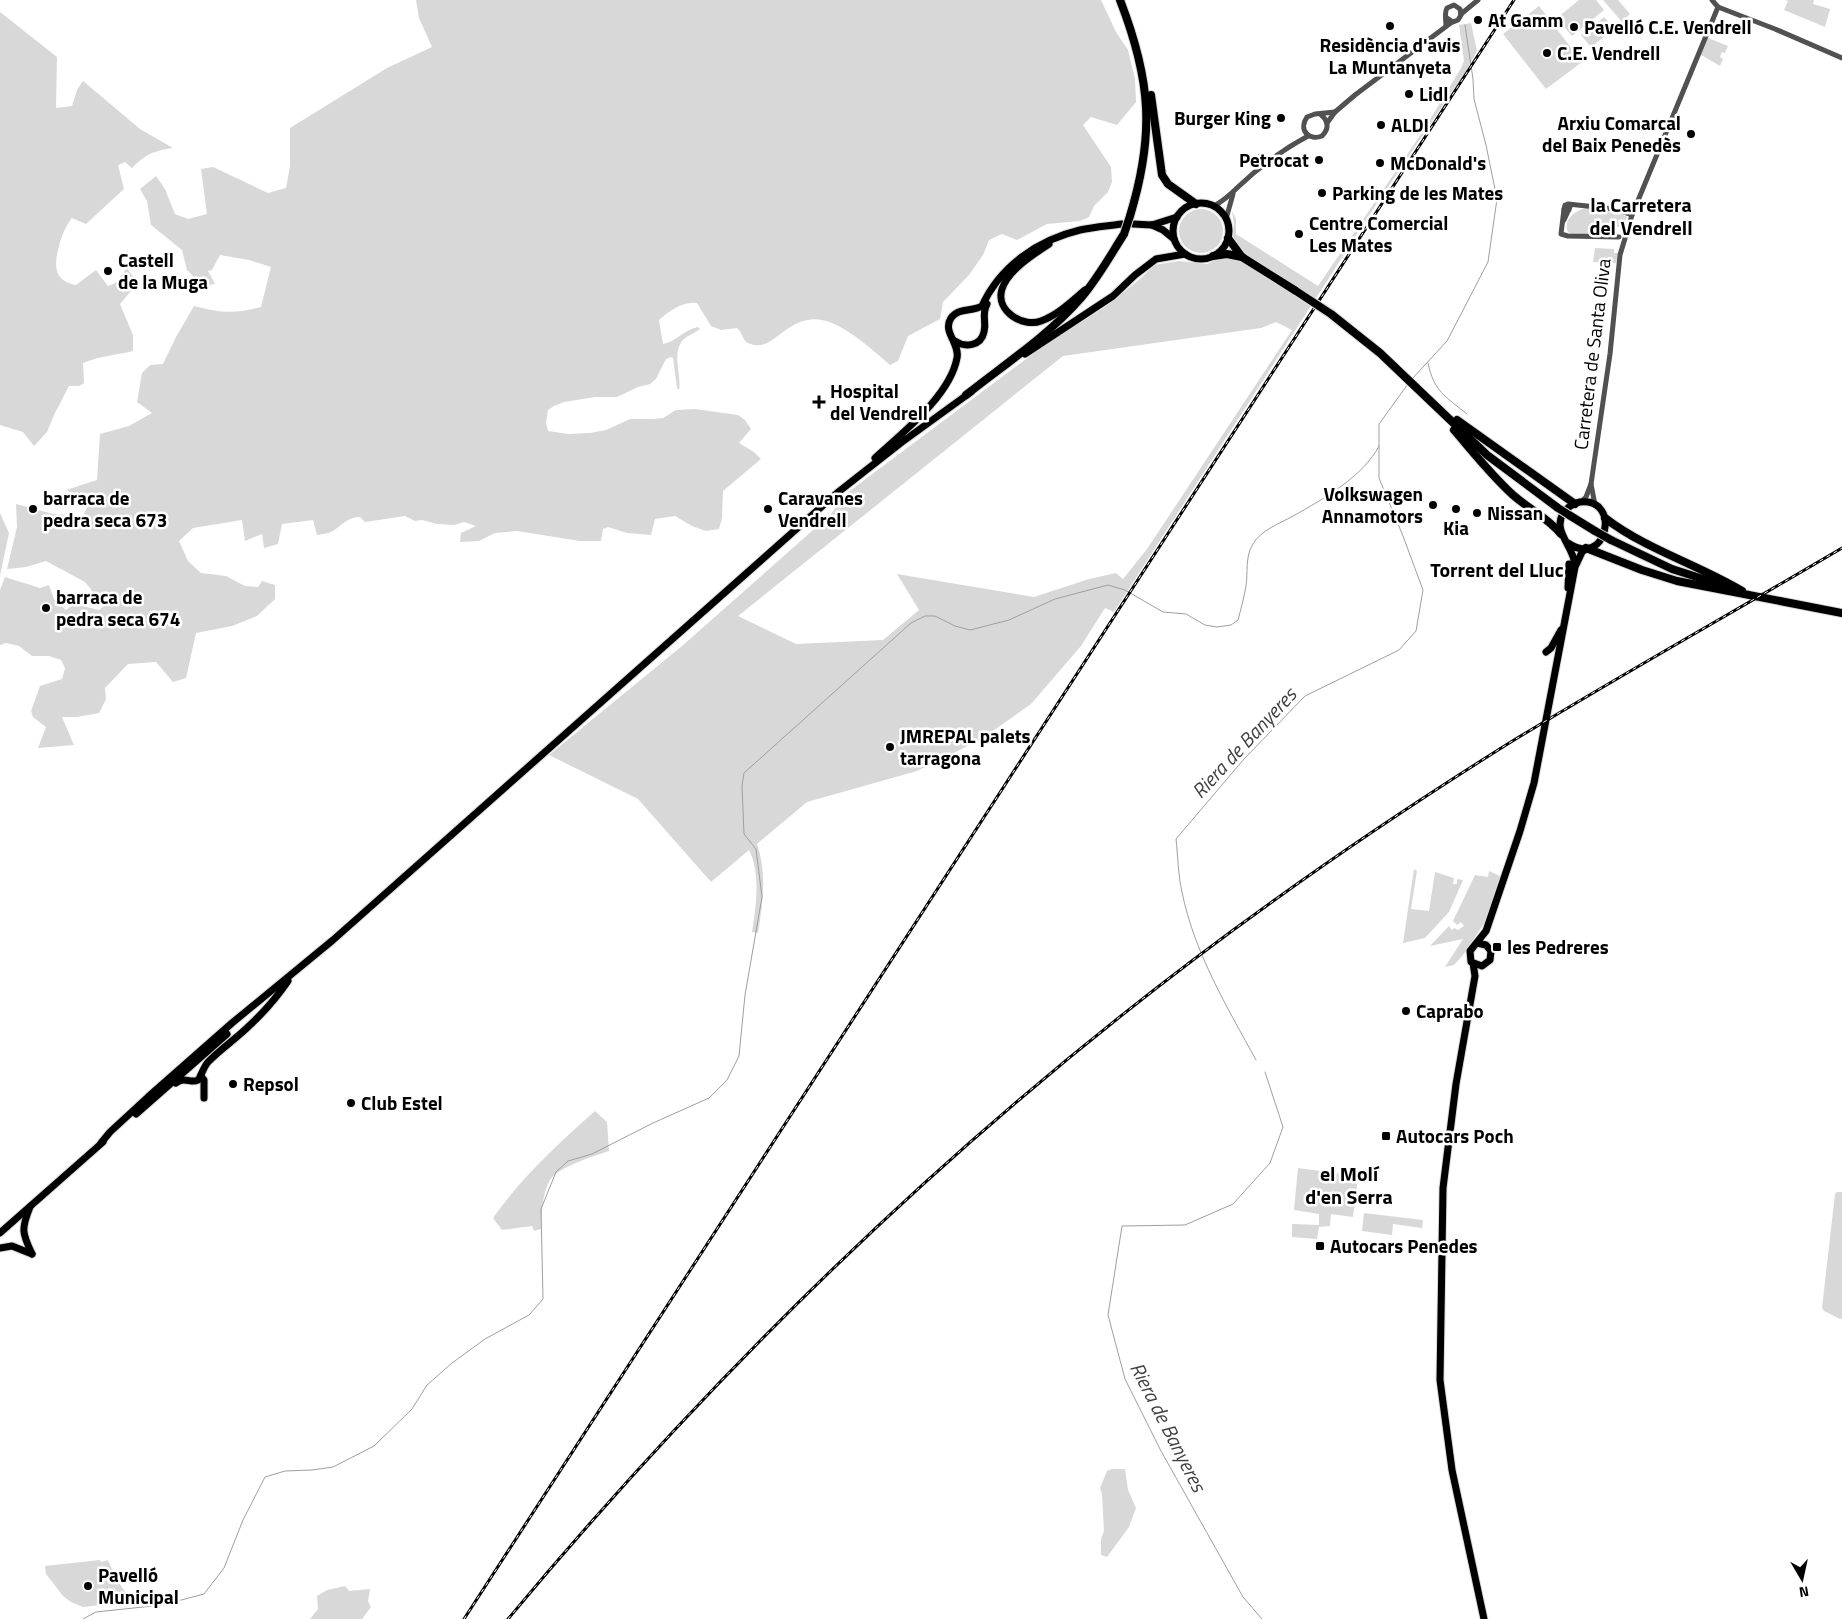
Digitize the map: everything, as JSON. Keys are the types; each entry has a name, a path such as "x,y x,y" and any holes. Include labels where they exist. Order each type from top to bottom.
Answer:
{"highway":[{"path":"966,394 1060,321 1092,285 1132,220 1145,156 1147,130 1145,86 1135,40 1120,0"},
{"path":"1135,40 1140,47 1147,74 1162,175 1168,184 1196,204"},
{"path":"1228,238 1242,257"},
{"path":"1213,256 1227,254 1242,257 1331,314 1380,353 1487,455 1569,515 1611,540 1672,568 1746,594"},
{"path":"1431,401 1578,503"},
{"path":"1431,401 1483,465 1515,497 1554,525 1561,534"},
{"path":"1605,518 1616,527 1725,581 1746,594"},
{"path":"1586,549 1600,552 1642,570 1677,580 1842,613"}],"main road":[{"path":"1196,204 1214,206 1220,210 1226,219 1229,229 1228,238 1223,249 1213,256 1197,259 1185,254 1177,246 1174,239 1173,228 1177,217 1185,208 1196,204"},
{"path":"1152,225 1177,217"},
{"path":"1132,220 1152,225 1163,230 1174,239"},
{"path":"866,470 874,459 941,392 955,365 957,349 949,329 951,318 960,311 972,310 982,306 986,296 999,278 1016,261 1048,240 1081,230 1122,224"},
{"path":"954,341 966,346 978,342 984,332 985,308 1002,280 1030,253 1066,234"},
{"path":"1055,240 1015,269 1002,289 1003,303 1010,314 1024,322 1040,322 1057,313 1092,285"},
{"path":"101,1143 110,1132 148,1097 227,1028 298,970 807,519 866,470 966,394 982,386 1028,352 1106,301 1156,259 1185,254"},
{"path":"972,310 977,312 983,320"},
{"path":"1484,1619 1452,1470 1440,1380 1444,1188 1456,1084 1475,976 1473,963 1469,957 1470,951 1486,931 1534,783 1567,612 1572,566 1575,556 1561,534 1560,527 1563,513 1578,503 1588,503 1602,511 1606,527 1602,540 1595,546 1582,552 1572,566"},
{"path":"1568,543 1576,548 1586,549"},
{"path":"1546,652 1555,642 1567,612"},
{"path":"1475,976 1482,966 1490,960 1491,955 1486,931"},
{"path":"1477,943 1484,944 1489,948"},
{"path":"1473,963 1482,966"},
{"path":"0,1232 288,981 298,970"},
{"path":"158,1094 166,1091 180,1080 198,1080 207,1062 251,1024 276,998 288,981"},
{"path":"148,1097 189,1068 198,1069 204,1080 204,1098 189,1075 189,1068 191,1063 227,1028"},
{"path":"12,1246 32,1254 24,1239 25,1219 31,1205"},
{"path":"0,1248 12,1246 19,1240 24,1231"}],"street":[{"path":"1449,20 1457,21 1461,14 1478,0"},
{"path":"1712,0 1718,7 1842,58"},
{"path":"1449,20 1445,12 1448,8 1454,5 1459,8 1469,7"},
{"name":"Carretera de Santa Oliva","path":"1591,484 1610,354 1620,255 1632,215 1718,7"},
{"path":"1459,8 1461,14"},
{"path":"1335,112 1315,114 1307,117 1304,121 1304,130 1308,136 1316,138 1322,136 1326,132 1327,123 1335,112 1446,26 1449,20"},
{"path":"1320,114 1327,123"},
{"path":"1295,143 1304,130"},
{"path":"1214,206 1234,192 1266,164 1308,136"},
{"path":"1259,157 1266,164"},
{"path":"1226,219 1234,192"},
{"path":"1619,237 1568,236 1561,234 1567,208 1590,206 1619,210 1632,215"},
{"path":"1578,503 1586,497 1591,484"},
{"path":"1591,484 1596,506"}],"shaded area":[{"path":"416,0 1101,0 1116,32 1128,50 1135,79 1136,102 1117,125 1091,117 1083,125 1111,167 1112,182 1108,192 1094,206 1089,217 1080,221 1047,224 1017,240 1002,234 989,240 983,255 969,275 943,302 940,319 908,336 898,361 890,365 849,332 831,322 818,319 799,323 771,341 754,345 746,342 737,328 721,330 711,326 697,303 692,303 676,307 659,320 663,344 693,329 698,327 700,329 685,338 680,346 677,358 679,390 677,388 673,358 671,357 666,359 656,379 650,384 638,387 617,397 595,397 564,402 548,410 546,423 548,431 568,434 606,430 630,419 663,418 676,410 695,409 738,415 745,420 751,429 739,443 754,452 761,459 723,491 722,518 719,529 706,531 692,526 675,516 655,519 651,535 627,533 608,527 603,529 601,541 580,541 517,531 495,533 479,541 460,542 461,533 476,526 464,522 454,525 437,524 422,520 415,521 405,516 365,522 360,517 356,517 331,532 317,535 313,520 282,524 278,544 264,548 262,534 245,541 242,520 193,528 179,541 188,561 201,573 226,576 245,586 258,587 262,581 275,585 275,599 257,616 232,626 196,633 186,678 173,682 156,662 128,664 105,688 106,699 99,713 77,717 62,717 74,745 38,748 46,727 33,717 31,711 40,686 62,679 65,668 61,660 49,656 32,656 19,646 6,643 0,645 0,590 5,577 40,588 49,585 54,599 66,610 74,604 99,610 104,606 85,582 46,561 26,567 7,569 17,527 16,504 53,514 83,516 94,493 75,494 66,490 97,480 100,434 129,426 152,413 137,402 142,373 150,365 163,364 194,306 228,312 261,307 271,267 249,260 220,255 212,270 208,271 215,284 203,286 187,270 182,250 151,225 147,201 140,189 156,176 165,189 175,214 188,219 207,214 201,169 213,167 268,193 286,188 290,166 290,128 387,68 432,47 419,18"},
{"name":"Pavelló C.E. Vendrell","path":"1579,0 1596,0 1604,10 1572,36 1557,18"},
{"path":"1603,0 1618,0 1630,14 1622,22"},
{"path":"1786,0 1814,0 1813,4 1830,9 1825,27 1784,10 1788,1"},
{"name":"C.E. Vendrell","path":"1539,6 1582,62 1546,89 1503,34"},
{"path":"0,12 57,57 56,108 72,106 77,90 83,81 140,129 173,148 150,154 132,168 125,162 118,165 124,189 86,224 72,218 64,231 56,259 57,271 63,280 76,285 96,270 108,286 115,283 127,268 134,278 131,291 120,304 133,335 133,351 101,357 83,363 84,383 79,386 69,386 47,432 34,446 23,432 0,425"},
{"path":"1604,17 1614,29 1591,47 1581,35"},
{"path":"1471,23 1477,51 1466,71 1372,211 1114,612 1105,608 1081,646 1031,704 980,740 917,771 807,802 757,844 763,877 763,899 758,933 752,932 756,901 756,880 753,859 749,850 711,882 638,799 549,755 682,646 830,515 847,493 1042,347 1105,307 1140,279 1154,265 1179,261 1207,264 1230,250 1234,225 1232,211 1236,219 1236,234 1318,286 1423,131 1461,68 1464,61 1459,25","holes":["1276,322 1292,330 1147,549 1123,579 1116,573 1089,579 1034,597 897,574 919,610 883,640 796,644 738,616 1063,356 1261,328"]},
{"path":"1703,36 1728,46 1725,53 1722,52 1720,57 1723,59 1720,66 1698,53"},
{"path":"1586,208 1619,213 1627,217 1623,227 1601,227 1601,234 1572,235 1568,232 1567,227 1569,219 1574,213"},
{"path":"1201,209 1213,213 1219,219 1223,231 1219,243 1213,249 1201,253 1189,249 1183,243 1179,231 1183,219 1189,213"},
{"path":"1595,248 1614,249 1614,253 1618,253 1616,263 1593,262"},
{"path":"0,513 9,533 0,576"},
{"path":"1414,869 1417,871 1411,909 1429,911 1435,872 1454,878 1453,884 1457,884 1457,879 1463,880 1449,912 1425,938 1403,943"},
{"path":"1489,871 1500,876 1485,922 1463,955 1454,965 1445,967 1463,939 1430,946 1449,926 1452,930 1454,928 1458,930 1464,926 1461,922 1457,925 1453,921 1475,875 1488,877"},
{"path":"595,1111 607,1122 609,1151 568,1166 554,1175 547,1185 544,1197 541,1229 534,1231 532,1226 502,1230 493,1218 504,1203 541,1162"},
{"path":"1298,1168 1358,1176 1353,1217 1331,1214 1330,1226 1319,1227 1317,1239 1292,1237 1292,1224 1319,1225 1319,1214 1294,1210"},
{"path":"1842,1192 1842,1319 1824,1311 1822,1308 1835,1194"},
{"path":"1364,1213 1423,1220 1422,1228 1393,1224 1392,1235 1362,1231"},
{"path":"1125,1469 1128,1490 1136,1508 1129,1527 1107,1557 1101,1555 1101,1539 1104,1531 1100,1488 1107,1471"},
{"name":"Pavelló Municipal","path":"100,1560 101,1562 108,1560 125,1592 134,1601 83,1607 63,1596 46,1574 45,1566"},
{"path":"345,1586 349,1591 370,1589 368,1601 371,1607 362,1619 310,1619 318,1609 317,1596 327,1590"}],"waterway":[{"name":"Riera de Banyeres","path":"1412,379 1447,341 1488,262 1497,199 1474,99 1465,25"},
{"path":"1428,363 1430,373 1437,387 1467,414"},
{"name":"Riera de Banyeres","path":"1256,1060 1203,958 1187,914 1181,886 1176,839 1244,759 1305,696 1399,650 1416,631 1423,590 1379,478 1379,424 1408,384"},
{"path":"83,1619 96,1612 162,1605 204,1594 224,1568 243,1520 265,1477 285,1471 333,1467 374,1446 412,1409 427,1385 452,1363 485,1339 529,1315 543,1299 541,1209 556,1172 568,1161 592,1154 653,1123 709,1098 727,1080 739,1056 745,995 762,897 756,849 744,834 742,786 744,773 911,623 925,616 935,616 955,626 970,630 1009,620 1055,599 1108,585 1125,590 1163,612 1186,614 1205,625 1217,627 1231,625 1238,620 1246,586 1250,549 1256,539 1271,528 1317,503 1353,477 1372,457 1379,446"},
{"name":"Riera de Banyeres","path":"1262,1619 1243,1597 1161,1451 1125,1379 1108,1315 1122,1226 1185,1225 1233,1204 1270,1163 1283,1127 1265,1072"}],"railway":[{"path":"464,1619 1514,0"},
{"path":"508,1619 594,1519 683,1421 775,1326 869,1234 966,1145 1067,1060 1170,978 1276,899 1419,801 1506,745 1842,548"}],"place":[{"name":"At Gamm","path":"1478,20"},
{"name":"Residència d'avis La Muntanyeta","path":"1390,26"},
{"name":"Pavelló C.E. Vendrell","path":"1574,27"},
{"name":"C.E. Vendrell","path":"1547,53"},
{"name":"Lidl","path":"1409,94"},
{"name":"Burger King","path":"1281,118"},
{"name":"ALDI","path":"1381,125"},
{"name":"Arxiu Comarcal del Baix Penedès","path":"1691,134"},
{"name":"Petrocat","path":"1319,160"},
{"name":"McDonald's","path":"1380,163"},
{"name":"Parking de les Mates","path":"1322,193"},
{"name":"Centre Comercial Les Mates","path":"1299,234"},
{"name":"Castell de la Muga","path":"108,271"},
{"name":"Hospital del Vendrell","path":"819,402"},
{"name":"Volkswagen Annamotors","path":"1433,505"},
{"name":"barraca de pedra seca 673","path":"33,509"},
{"name":"Caravanes Vendrell","path":"768,509"},
{"name":"Kia","path":"1456,509"},
{"name":"Nissan","path":"1477,513"},
{"name":"barraca de pedra seca 674","path":"46,608"},
{"name":"JMREPAL palets tarragona","path":"890,747"},
{"name":"les Pedreres","path":"1497,947"},
{"name":"Caprabo","path":"1406,1011"},
{"name":"Repsol","path":"233,1084"},
{"name":"Club Estel","path":"351,1103"},
{"name":"Autocars Poch","path":"1386,1136"},
{"name":"Autocars Penedes","path":"1320,1246"},
{"name":"Pavelló Municipal","path":"88,1586"}],"district":[{"name":"la Carretera del Vendrell","path":"1641,216"},
{"name":"Torrent del Lluc","path":"1497,570"},
{"name":"el Molí d'en Serra","path":"1349,1186"}]}
